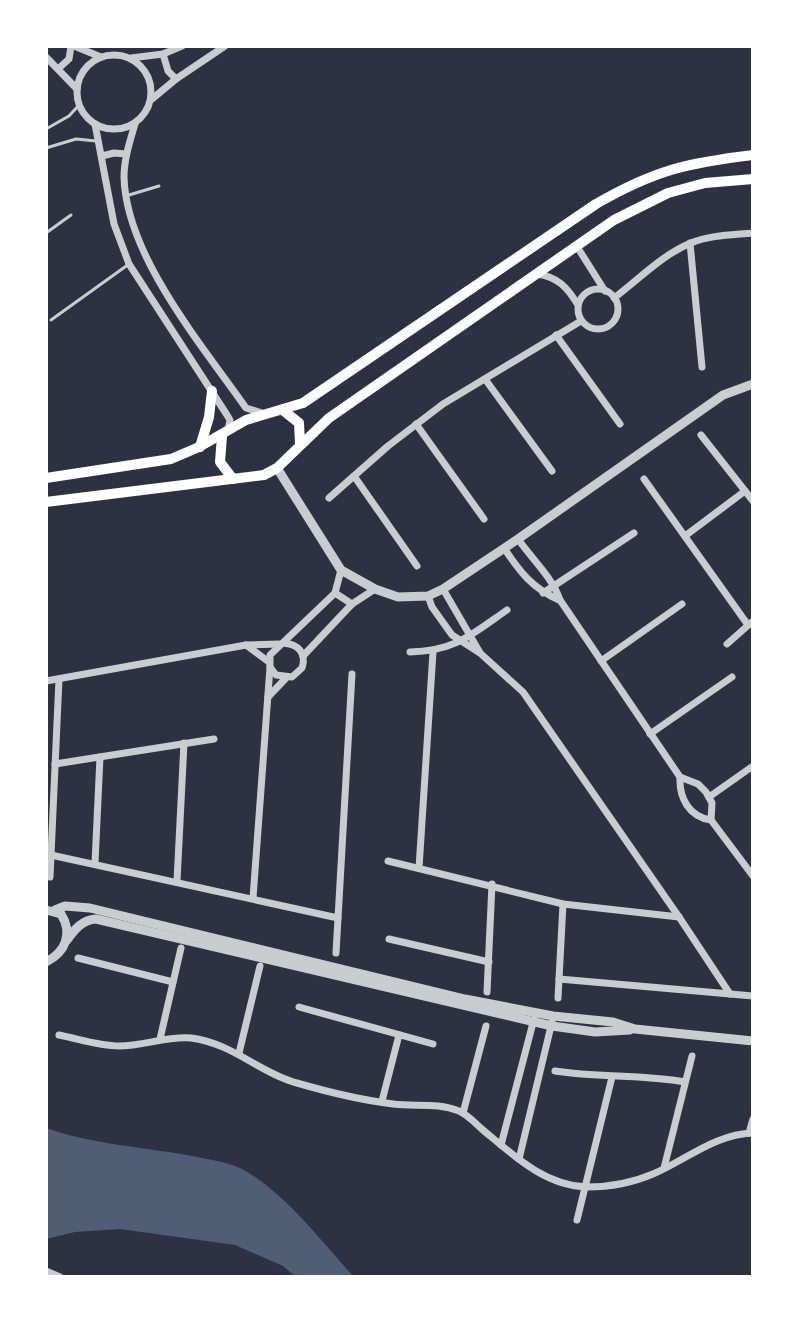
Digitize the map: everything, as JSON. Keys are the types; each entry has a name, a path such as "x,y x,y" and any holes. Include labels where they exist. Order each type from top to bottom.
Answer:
{"main road":[{"path":"46,478 171,459 246,420 303,403 596,204 631,184 664,170 696,162 753,155"},
{"path":"46,502 264,475 277,468 329,418 614,220 668,193 705,183 753,179"},
{"path":"199,447 209,417 212,391"},
{"path":"284,411 299,423 300,444"},
{"path":"225,433 220,462 233,479"}],"street":[{"path":"59,68 69,59 73,46 101,57 121,55 131,58 148,75 152,99"},
{"path":"131,58 163,54 182,46"},
{"path":"101,57 84,70 77,89 79,105 95,124 116,130 135,124 146,113 152,99 225,46"},
{"path":"163,54 168,71 176,79"},
{"path":"46,57 77,89"},
{"path":"95,124 114,224 129,264 230,420 225,433"},
{"path":"135,124 126,154 126,196 136,237 174,304 246,408 268,414"},
{"path":"102,156 126,154"},
{"path":"614,298 690,243 705,238 753,233"},
{"path":"690,243 702,367"},
{"path":"576,245 605,291 614,298 617,314 607,327 596,329 581,321"},
{"path":"535,273 565,285 578,305 581,321"},
{"path":"578,305 589,291 605,291"},
{"path":"329,498 443,404 581,321"},
{"path":"556,335 620,424"},
{"path":"485,379 552,471"},
{"path":"277,468 341,570 375,589 398,597 428,596 518,539 723,395 753,384"},
{"path":"416,424 484,519"},
{"path":"701,435 753,501"},
{"path":"354,476 417,566"},
{"path":"644,479 750,623 727,644"},
{"path":"685,536 745,491"},
{"path":"543,593 634,533"},
{"path":"518,539 554,584 560,600 680,777 682,797 689,808 697,816 711,820 753,875"},
{"path":"504,548 524,577 543,593 560,600"},
{"path":"253,898 270,655 335,593 341,570"},
{"path":"303,656 352,604 375,589"},
{"path":"443,589 480,653"},
{"path":"335,593 352,604"},
{"path":"428,596 452,635 480,653 523,692 730,994"},
{"path":"601,661 682,604"},
{"path":"410,652 433,652 461,641 507,610"},
{"path":"46,681 246,645 291,644 299,648 303,656 302,668 298,674 286,678 266,699"},
{"path":"246,645 270,664 276,675 286,678"},
{"path":"419,868 433,652"},
{"path":"336,953 352,674"},
{"path":"650,734 732,677"},
{"path":"50,877 59,679"},
{"path":"55,764 214,739"},
{"path":"177,881 184,743"},
{"path":"95,863 100,757"},
{"path":"709,797 753,766"},
{"path":"680,777 698,784 709,797 713,812 711,820"},
{"path":"51,855 338,918"},
{"path":"388,861 492,884 563,904 679,917"},
{"path":"487,992 492,884"},
{"path":"558,998 563,904"},
{"path":"50,910 65,906 90,908 464,1003 595,1032 635,1029 753,1041"},
{"path":"50,910 61,914 66,922 67,940"},
{"path":"46,962 55,957 82,924 96,919 173,931"},
{"path":"389,939 489,962"},
{"path":"160,1039 181,948"},
{"path":"78,958 173,982"},
{"path":"239,1053 260,966"},
{"path":"559,979 753,996"},
{"path":"299,1007 433,1044"},
{"path":"501,1145 534,1018"},
{"path":"519,1159 552,1021"},
{"path":"463,1113 486,1026"},
{"path":"59,1035 122,1046 160,1039 189,1038 239,1053 295,1083 382,1101 448,1107 463,1113 519,1159 543,1174 585,1187 632,1182 711,1143 751,1133 753,1119"},
{"path":"382,1101 399,1035"},
{"path":"664,1168 692,1056"},
{"path":"522,1069 540,1075"},
{"path":"555,1071 612,1077 649,1076 685,1082"},
{"path":"577,1220 612,1077"},
{"path":"46,1271 60,1277"}],"lane":[{"path":"46,129 69,116 79,105"},
{"path":"46,148 76,139 99,142"},
{"path":"126,196 159,186"},
{"path":"46,233 71,215"},
{"path":"51,320 129,264"}],"water":[{"path":"46,1128 102,1142 215,1161 244,1170 289,1205 354,1277 296,1277 283,1266 235,1245 120,1229 75,1232 46,1239"}]}
